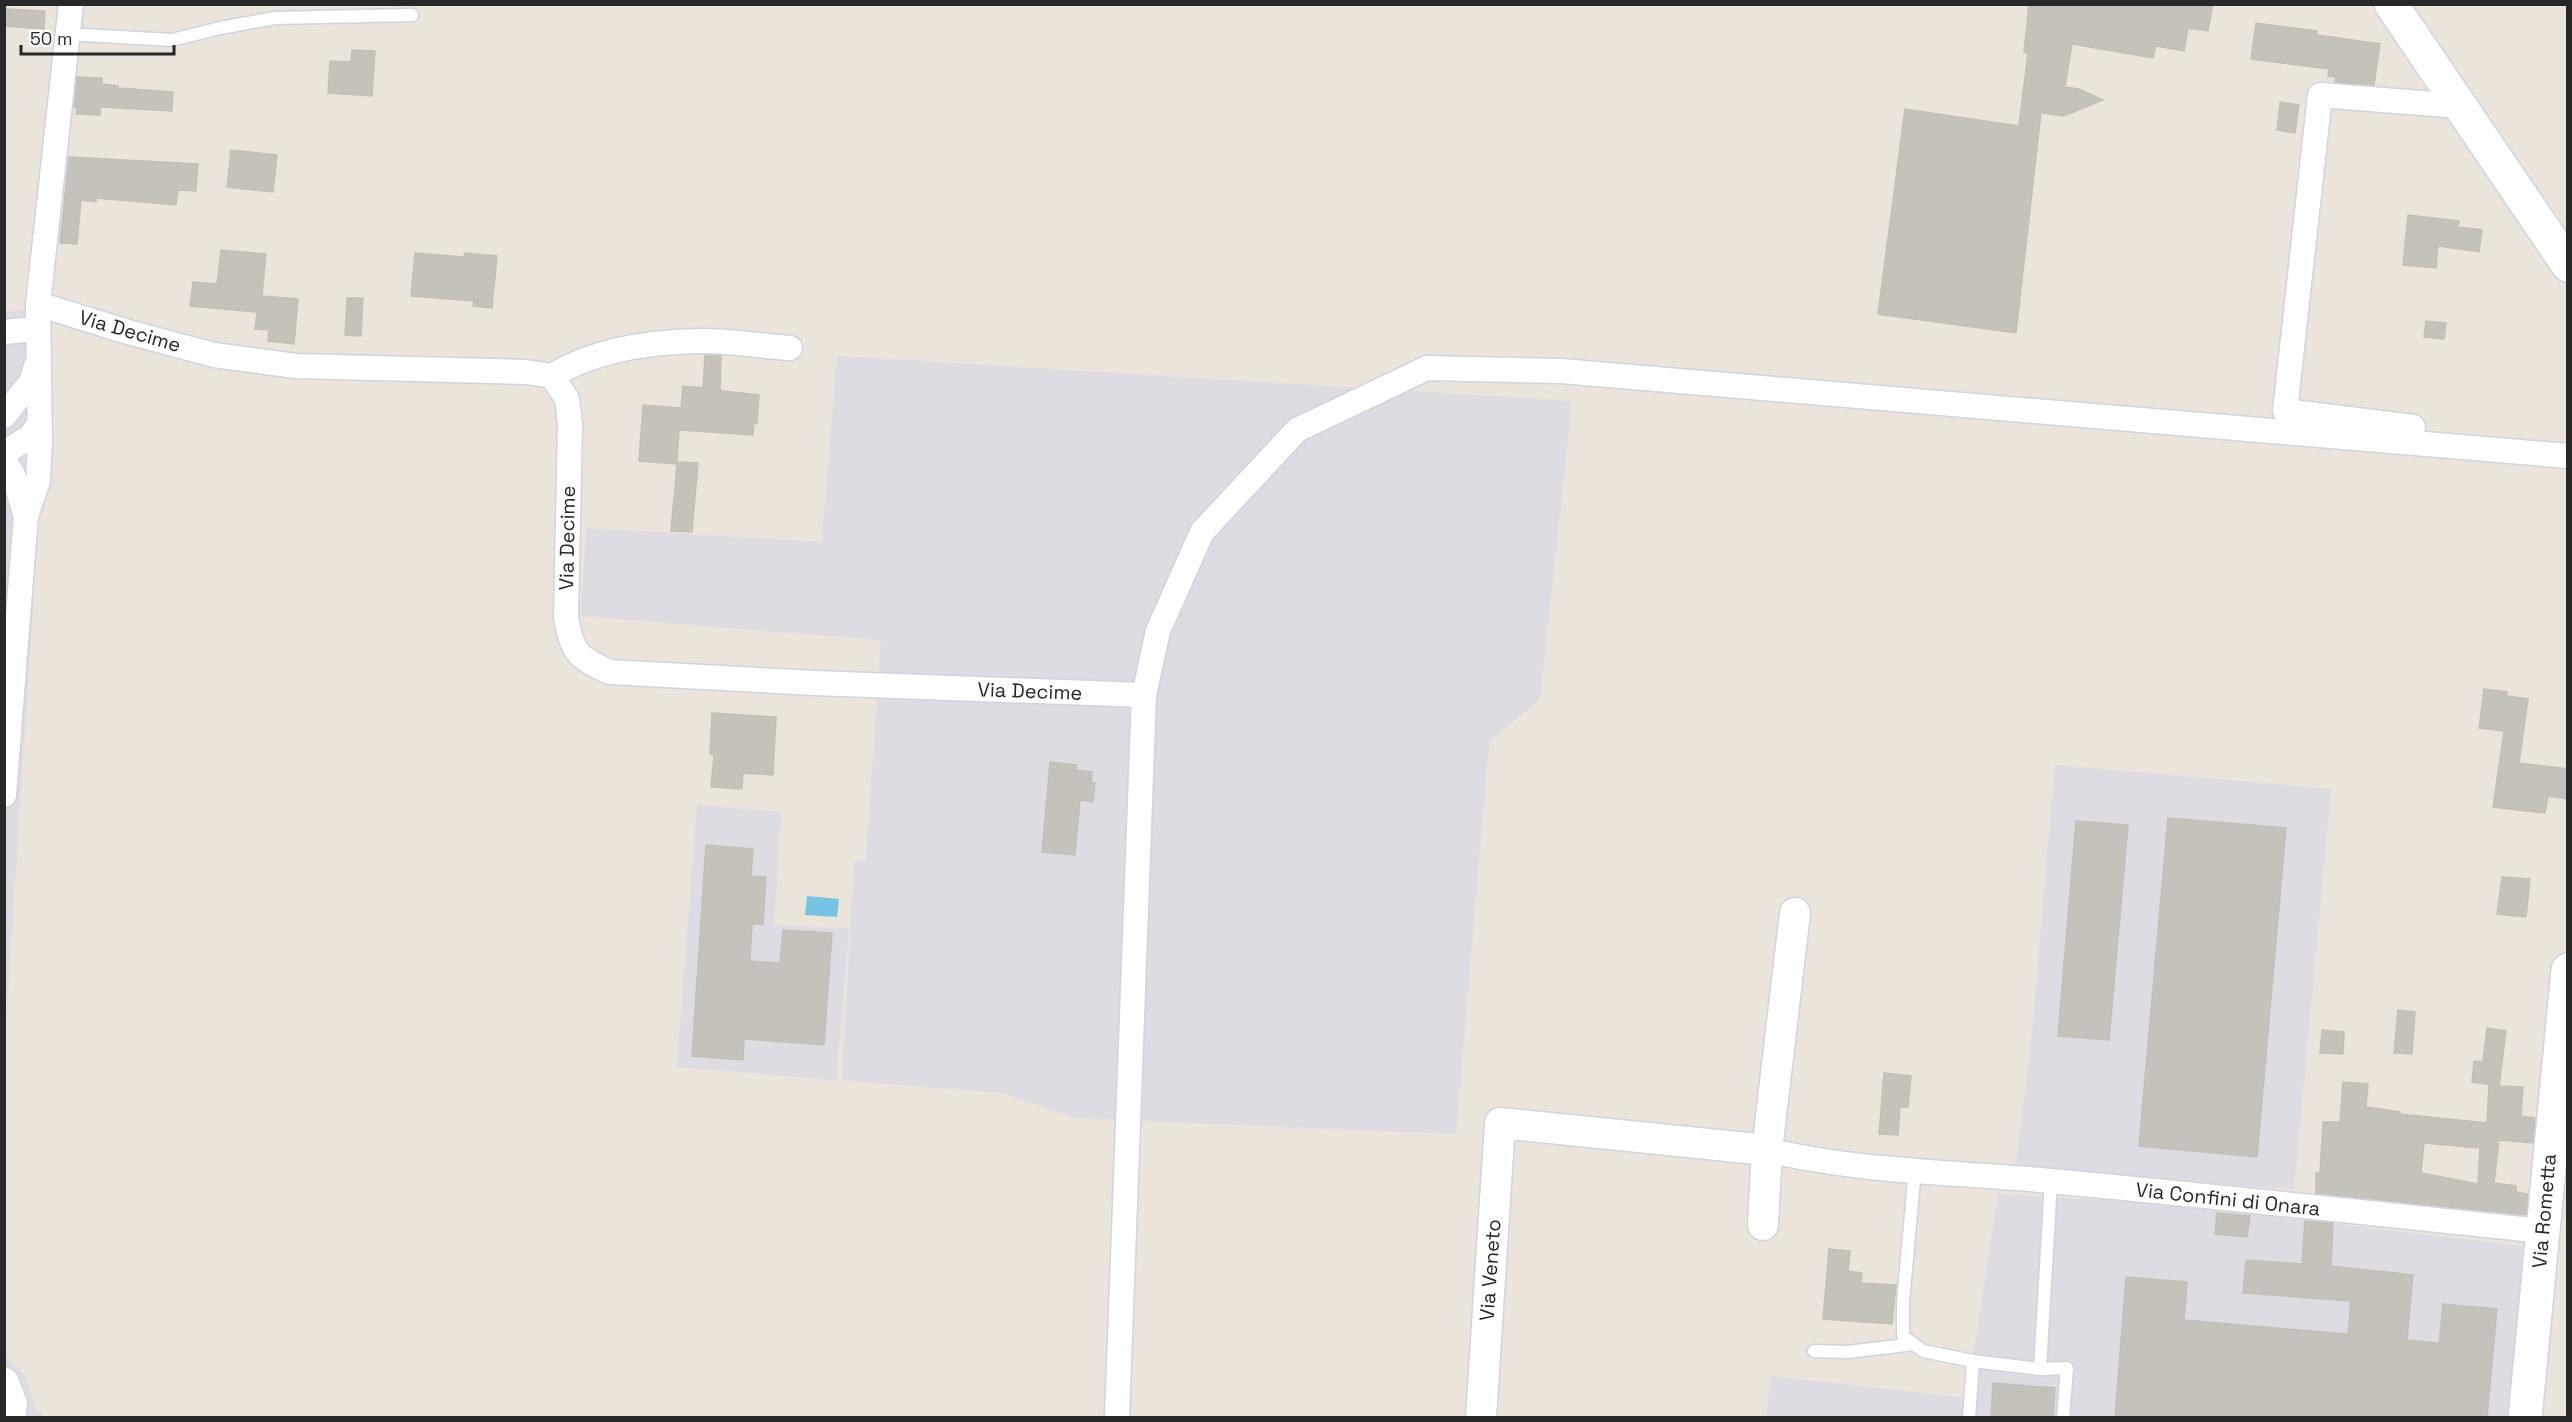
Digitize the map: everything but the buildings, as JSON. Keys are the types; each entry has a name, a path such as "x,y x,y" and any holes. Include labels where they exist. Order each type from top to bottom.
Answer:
{"main road":[{"path":"2391,4 2413,19 2459,106 2568,265"},
{"name":"Via Rometta","path":"2525,1418 2568,970"}],"street":[{"path":"5,792 26,516 38,481 38,304 71,4"},
{"path":"2418,428 2285,411 2320,95 2459,106"},
{"name":"Via Decime","path":"38,304 128,332 214,355 297,366 515,372 552,376 567,399 570,424 566,618 571,645 585,661 610,672 815,683 1144,695"},
{"path":"4,332 37,329"},
{"path":"552,376 573,363 642,345 700,341 790,348"},
{"path":"4,416 31,382 37,360"},
{"path":"1117,1418 1144,695 1158,631 1202,532 1297,430 1427,368 1561,371 2568,456"},
{"path":"4,453 30,437 39,424"},
{"path":"4,460 13,475 26,516"},
{"path":"1763,1225 1767,1150 1795,913"},
{"name":"Via Veneto","path":"1481,1418 1500,1123 1767,1150"},
{"name":"Via Confini di Onara","path":"1767,1150 1801,1158 1915,1170 2051,1181 2542,1231"},
{"path":"4,1383 12,1404 10,1418"}],"lane":[{"path":"67,34 172,40 275,18 412,15"},
{"path":"1915,1170 1903,1302 1903,1336 1923,1351 1973,1361 2040,1369 2067,1368 2063,1418"},
{"path":"2040,1369 2051,1181"},
{"path":"1814,1351 1848,1352 1914,1344"},
{"path":"1969,1418 1973,1361"}],"shaded area":[{"path":"19,310 44,317 42,465 5,1038 4,312"},
{"path":"837,356 1572,401 1540,699 1489,742 1456,1134 1075,1118 1002,1093 842,1080 854,861 866,861 881,640 581,616 586,528 822,542"},
{"path":"2055,765 2331,789 2294,1189 2015,1171 2031,1045"},
{"path":"697,805 781,812 774,925 849,929 836,1080 677,1067"},
{"path":"1998,1194 2156,1203 2531,1247 2512,1417 1767,1418 1770,1376 1967,1398"},
{"path":"4,1354 26,1377 35,1408 45,1417 5,1417"}],"water":[{"path":"807,896 839,899 837,917 805,915"}]}
